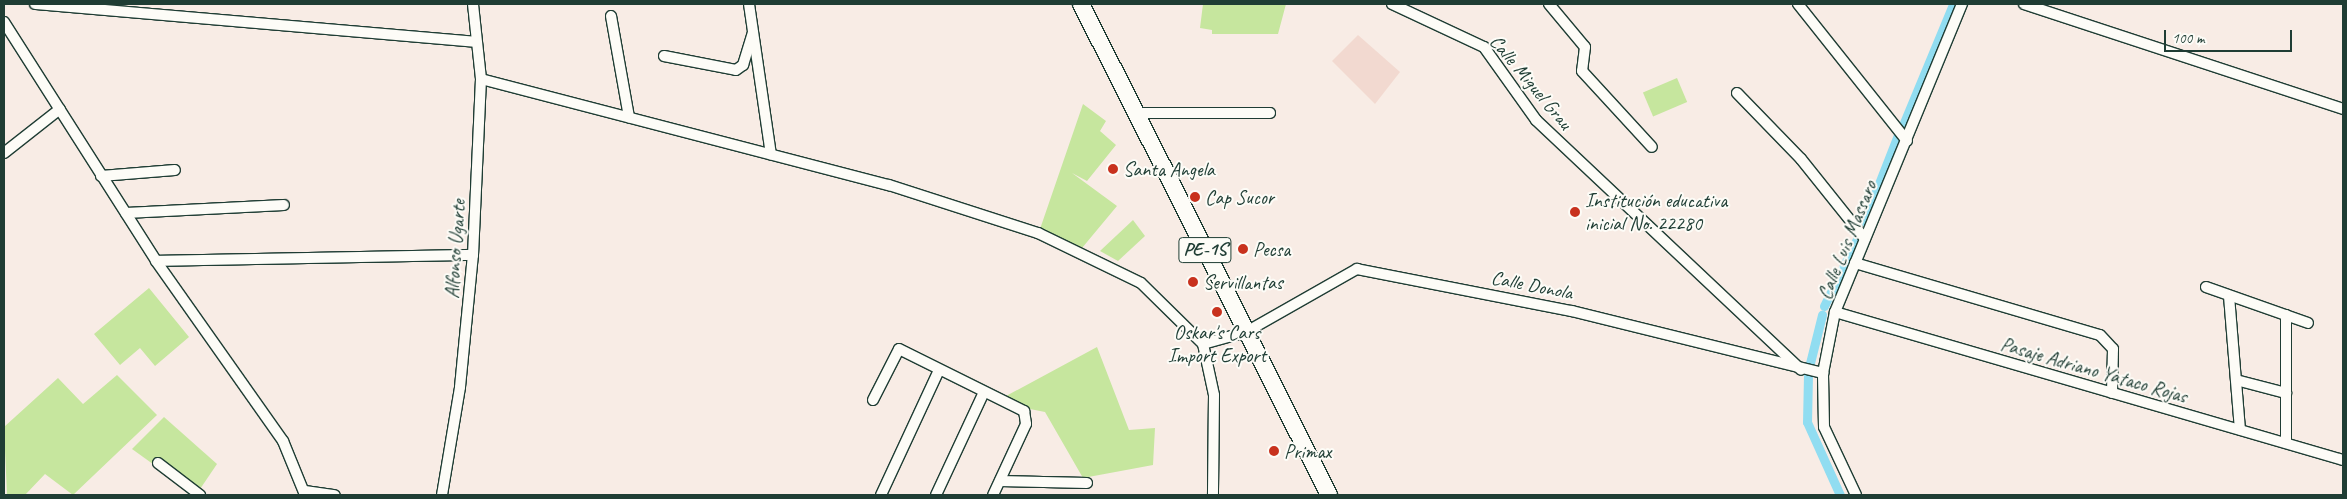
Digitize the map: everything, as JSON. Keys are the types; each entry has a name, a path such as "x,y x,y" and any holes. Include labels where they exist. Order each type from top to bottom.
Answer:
{"highway":[{"name":"PE-1S","path":"1081,4 1329,495"}],"street":[{"path":"36,4 475,42"},
{"name":"Alfonso Ugarte","path":"442,495 460,387 473,255 481,79 475,42 473,4"},
{"path":"749,4 771,154"},
{"name":"Calle Miguel Grau","path":"1392,4 1484,47 1536,120 1802,371"},
{"path":"1549,4 1585,47 1580,64 1587,78 1652,148"},
{"path":"1798,4 1907,141"},
{"name":"Calle Luis Massaro","path":"1856,495 1824,427 1823,373 1835,312 1962,4"},
{"path":"2024,4 2343,109"},
{"path":"611,16 629,118"},
{"path":"4,22 156,261 283,441 305,493 334,495"},
{"path":"664,56 736,70 743,65 753,32"},
{"path":"481,79 898,188 1080,251 1141,282 1203,344 1214,395 1213,495"},
{"path":"1737,93 1801,159 1865,239"},
{"path":"4,153 60,109"},
{"path":"1136,113 1270,113"},
{"path":"101,176 175,170"},
{"path":"126,213 284,205"},
{"path":"156,261 473,255"},
{"path":"1855,263 2106,338 2113,350 2112,393"},
{"name":"Calle Donola","path":"1203,344 1246,332 1357,269 1572,311 1802,371 1823,373"},
{"path":"2206,287 2308,322"},
{"path":"2229,296 2240,430"},
{"name":"Pasaje Adriano Yataco Rojas","path":"1835,312 2343,460"},
{"path":"2286,315 2286,443"},
{"path":"873,400 896,349 1024,411 1028,418 993,495"},
{"path":"881,495 939,370"},
{"path":"2236,380 2286,393"},
{"path":"936,495 984,392"},
{"path":"158,463 200,495"},
{"path":"1000,481 1087,483"}],"shaded area":[{"path":"1358,35 1400,72 1375,104 1332,61"}],"green space":[{"path":"1203,4 1286,4 1278,34 1212,34 1212,30 1200,28"},
{"path":"1677,78 1687,102 1653,116 1643,92"},
{"path":"1083,104 1106,121 1100,131 1116,145 1087,181 1072,173 1117,206 1082,248 1040,229"},
{"path":"1133,220 1145,236 1118,261 1100,251"},
{"path":"149,288 189,337 155,366 140,348 120,365 94,334"},
{"path":"1097,347 1129,430 1155,428 1153,465 1083,478 1045,412 995,402"},
{"path":"117,375 157,415 73,495 45,474 25,495 7,495 4,427 58,378 83,404"},
{"path":"164,417 217,464 196,495 132,449"}],"waterway":[{"path":"1903,125 1953,4"},
{"path":"1864,222 1898,135"},
{"path":"1824,306 1858,237"},
{"path":"1809,367 1822,315"},
{"path":"1808,375 1807,422 1840,495"}],"place":[{"name":"Santa Angela","path":"1113,169"},
{"name":"Cap Sucor","path":"1195,197"},
{"name":"Institución educativa inicial No. 22280","path":"1575,212"},
{"name":"Pecsa","path":"1243,249"},
{"name":"Servillantas","path":"1193,282"},
{"name":"Oskar's Cars Import Export","path":"1217,312"},
{"name":"Primax","path":"1274,451"}]}
